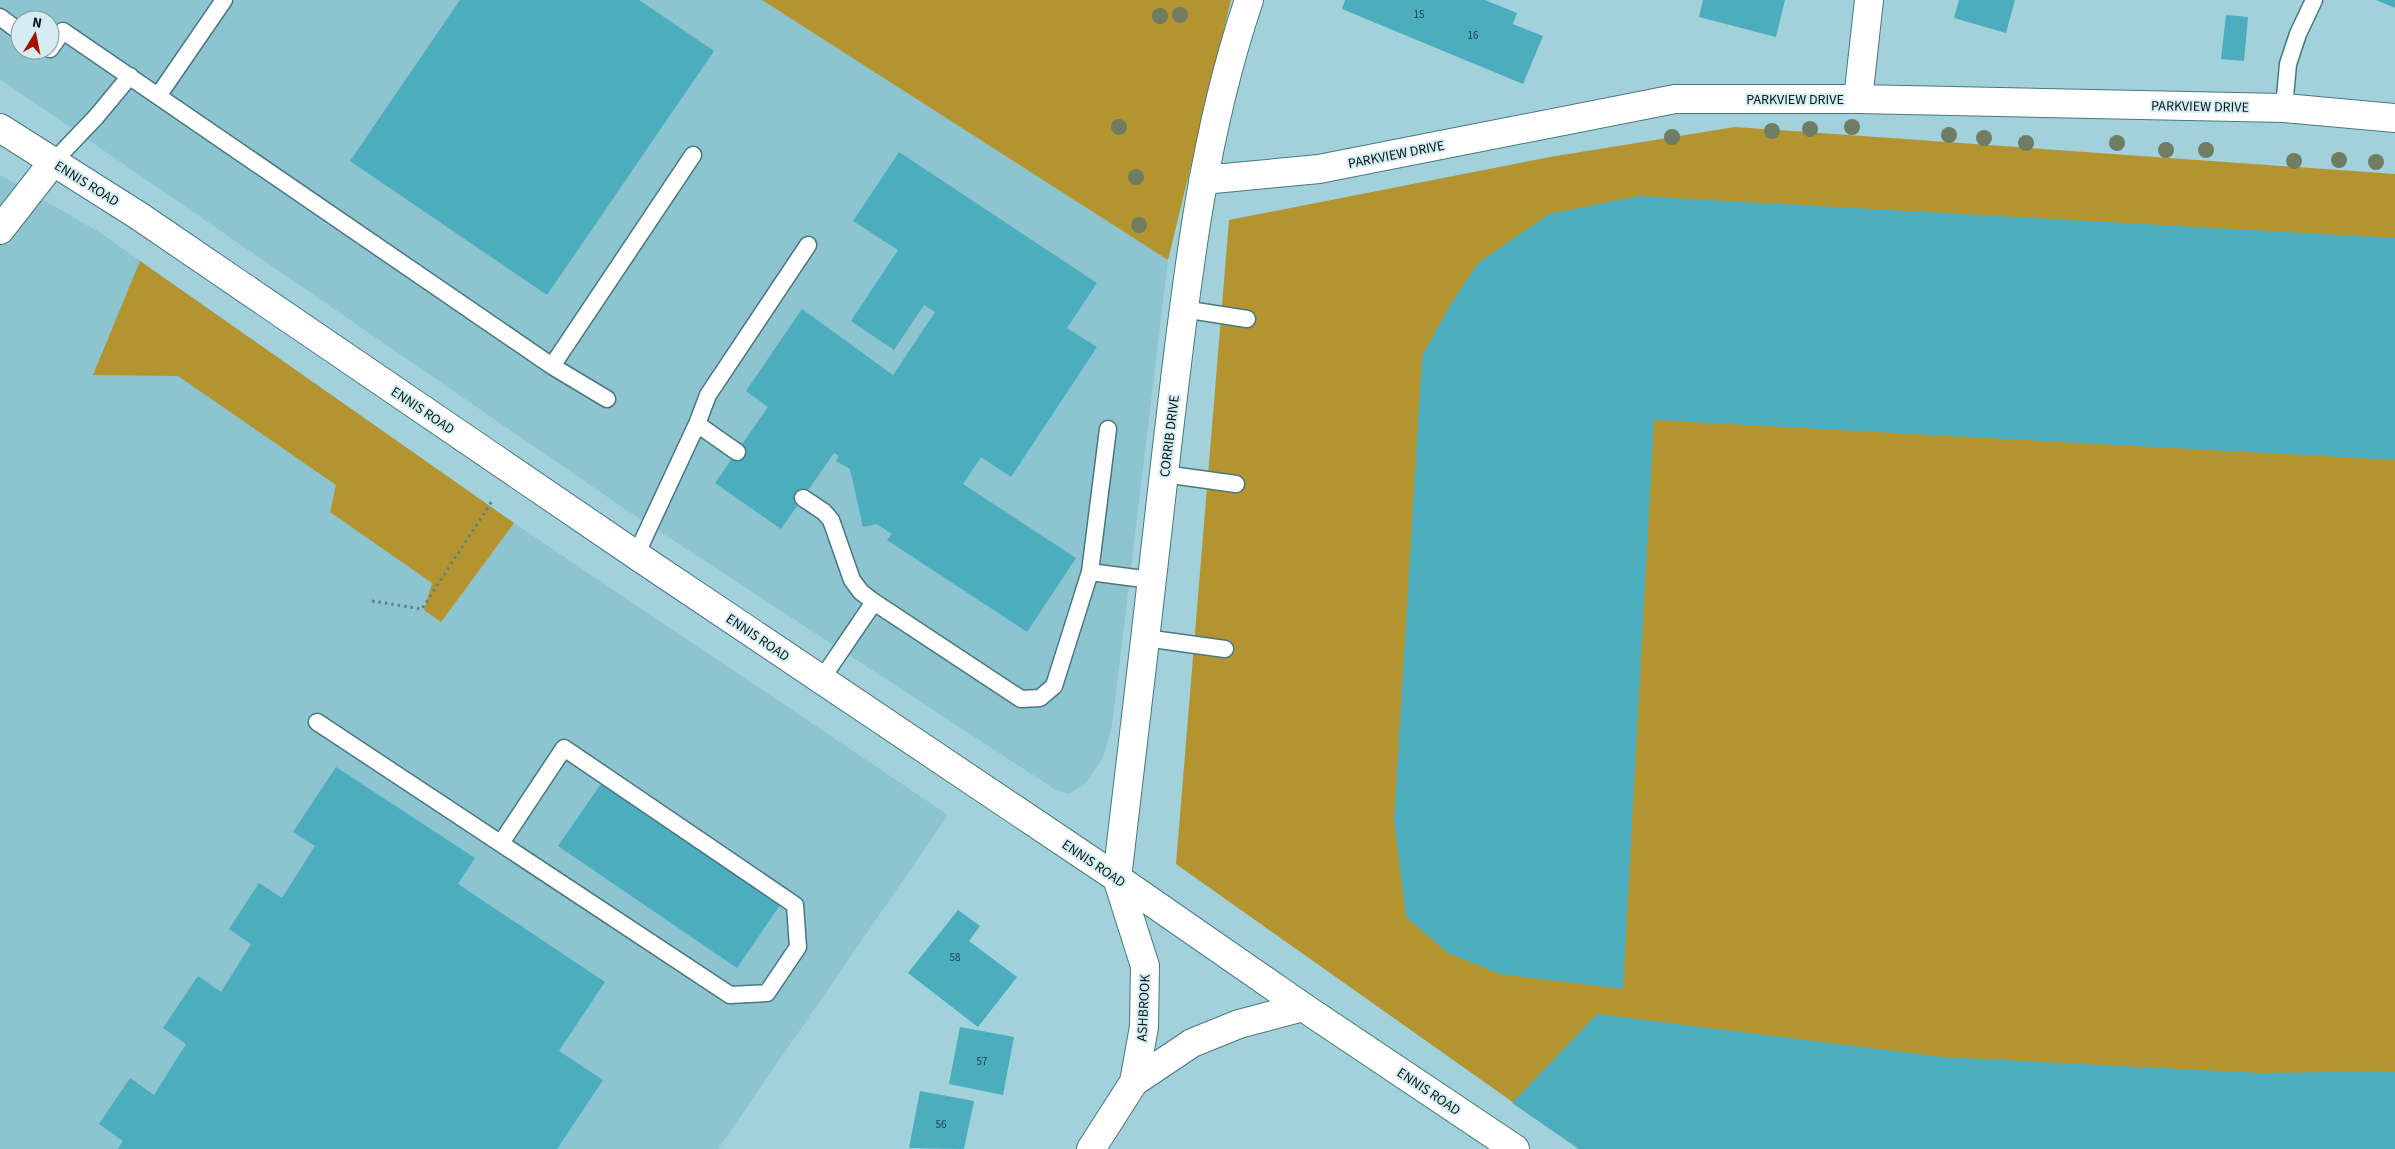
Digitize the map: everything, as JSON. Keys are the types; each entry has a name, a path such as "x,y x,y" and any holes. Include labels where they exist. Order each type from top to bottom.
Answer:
{"street":[{"name":"CORRIB DRIVE","path":"1117,878 1183,309 1203,180 1221,93 1248,0"},
{"path":"1858,99 1869,0"},
{"name":"PARKVIEW DRIVE","path":"1203,180 1319,168 1675,99 1858,99 2284,108 2395,118"},
{"name":"ENNIS ROAD","path":"0,128 139,216 636,556 1117,878 1303,1007 1515,1149"},
{"path":"0,230 53,162"},
{"name":"ASHBROOK","path":"1091,1149 1134,1082 1144,1027 1145,966 1117,878"},
{"name":"ASHBROOK","path":"1134,1082 1192,1043 1239,1024 1303,1007"}],"lane":[{"path":"158,96 224,0"},
{"path":"2284,108 2288,64 2298,34 2314,0"},
{"path":"60,35 63,31 552,366 607,399"},
{"path":"53,162 96,117 130,76"},
{"path":"552,366 693,154"},
{"path":"636,556 697,424 708,395 808,245"},
{"path":"1183,309 1248,319"},
{"path":"697,424 737,452"},
{"path":"803,498 824,512 831,520 852,580 861,592 1021,699 1040,698 1054,686 1090,572 1108,429"},
{"path":"1164,474 1236,484"},
{"path":"1090,572 1151,580"},
{"path":"821,680 874,602"},
{"path":"1145,638 1225,648"},
{"path":"317,722 730,995 767,992 798,948 795,905 564,748 501,843"}],"path":[{"path":"372,601 422,609 512,470"}],"shaded area":[{"path":"0,0 762,0 1168,260 1112,726 1103,758 1085,784 1069,794 1056,790 625,509 0,79"},
{"path":"762,0 1231,0 1168,260"},
{"path":"1735,127 2395,174 2395,1149 1579,1149 1176,864 1229,220 1550,157"},
{"path":"0,175 99,232 514,523 948,815 718,1149 0,1149"},
{"path":"140,261 514,523 441,622 424,610 432,583 330,512 336,485 178,376 93,375"}],"building":[{"path":"460,0 639,0 714,51 547,295 350,161"},
{"path":"1345,0 1485,0 1517,13 1513,24 1543,36 1523,84 1342,9"},
{"path":"1703,0 1785,0 1776,37 1699,17"},
{"path":"1959,0 2015,0 2006,33 1954,18"},
{"path":"2376,0 2395,0 2395,8"},
{"path":"2226,15 2248,17 2244,61 2221,59"},
{"path":"899,152 1097,283 1067,328 1097,347 1011,477 981,457 963,484 1076,558 1027,632 887,540 892,534 877,524 863,527 850,469 836,461 839,456 834,453 781,529 715,483 768,407 746,391 802,309 893,375 935,312 924,305 894,350 851,321 898,250 853,221"},
{"path":"1638,196 2395,238 2395,460 1654,420 1623,989 1500,974 1448,953 1406,917 1394,821 1422,356 1450,305 1478,263 1549,214"},
{"path":"336,767 475,858 458,884 605,982 559,1051 603,1080 557,1149 118,1149 123,1141 99,1124 130,1078 154,1095 186,1044 163,1028 198,976 221,992 251,944 229,929 259,883 282,898 315,846 293,832"},
{"path":"603,781 782,902 737,968 558,846"},
{"path":"958,910 980,926 969,941 1017,977 978,1027 908,973"},
{"path":"1597,1014 1943,1057 2261,1073 2395,1071 2395,1149 1579,1149 1512,1103"},
{"path":"960,1027 1014,1037 1003,1095 949,1084"},
{"path":"920,1091 974,1101 964,1149 909,1148"}]}
